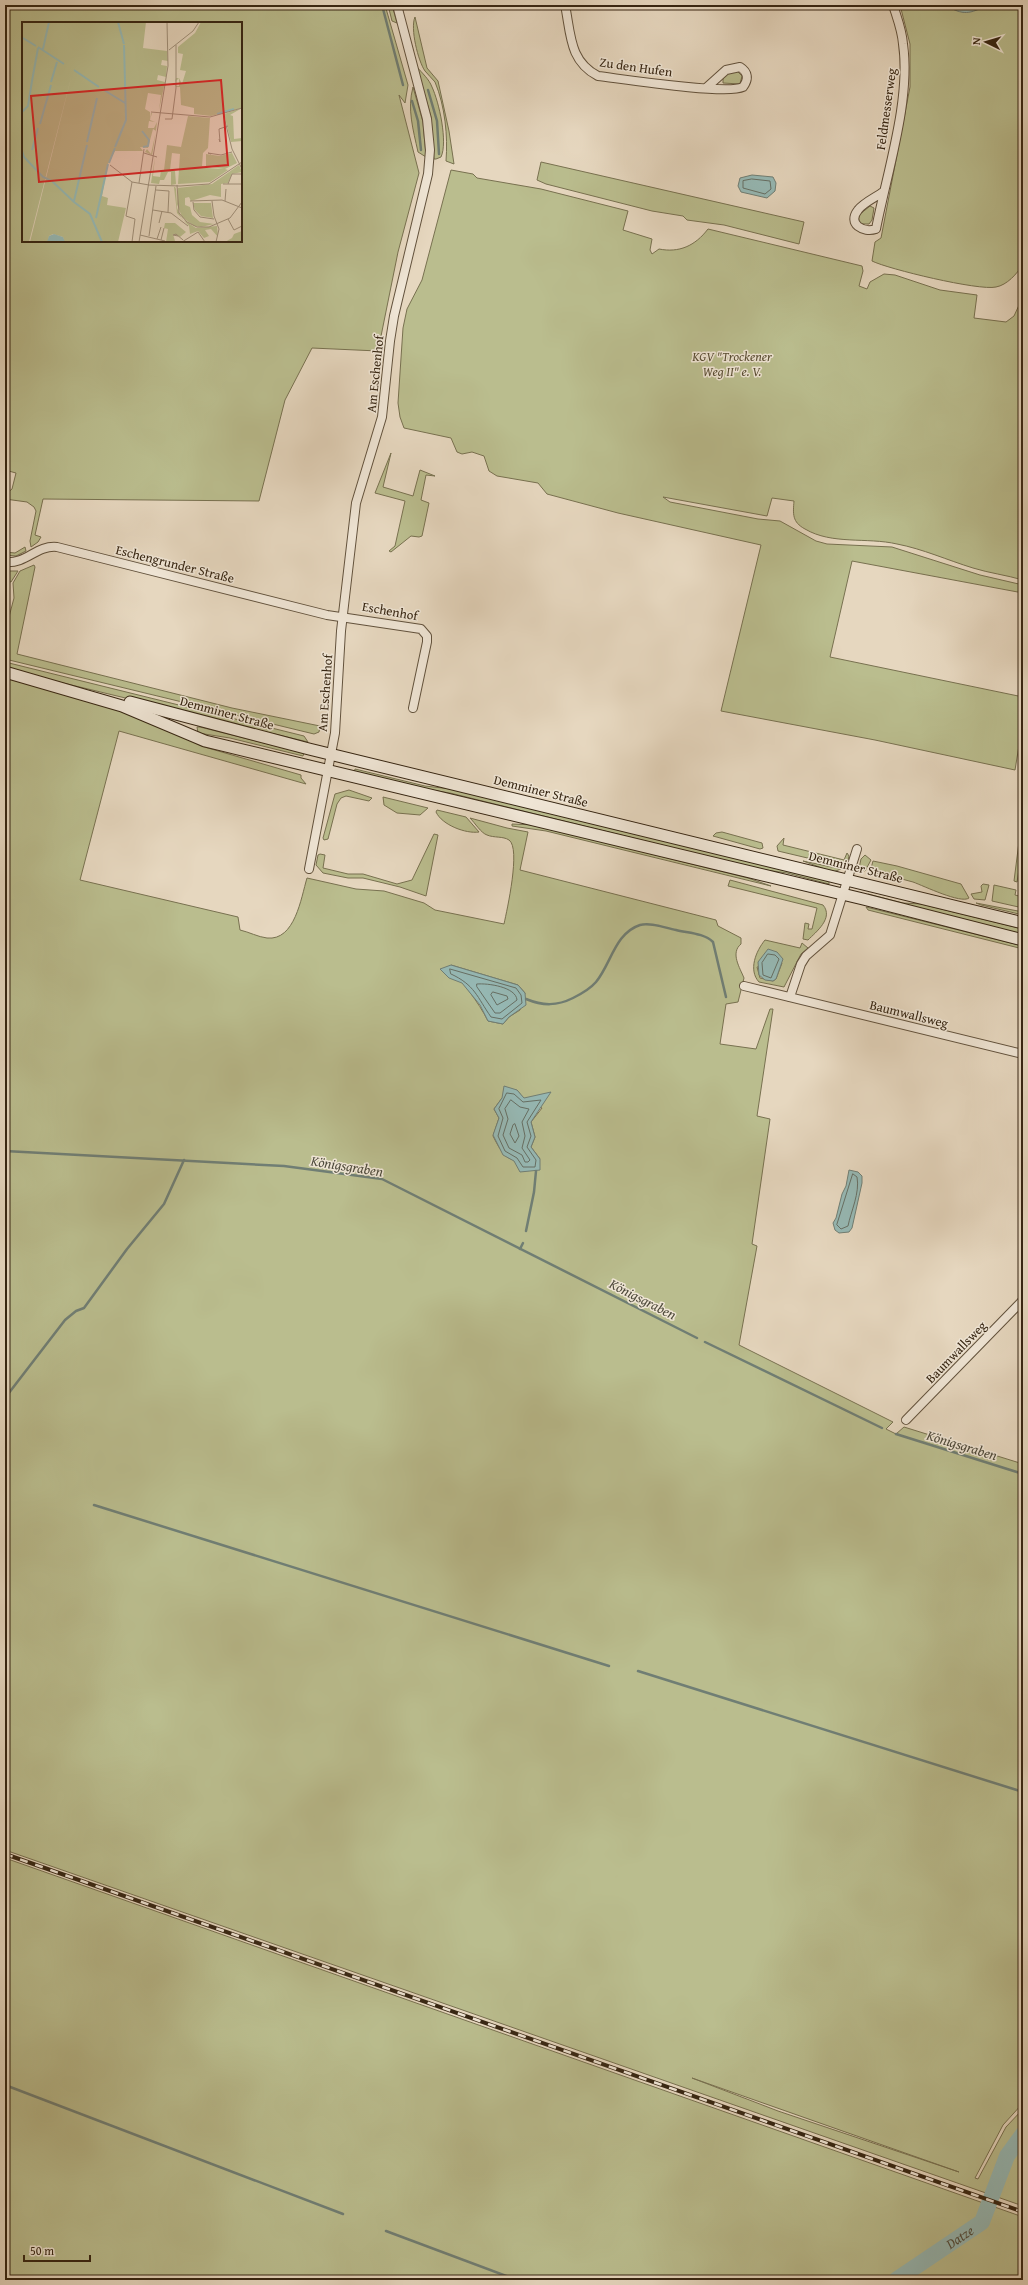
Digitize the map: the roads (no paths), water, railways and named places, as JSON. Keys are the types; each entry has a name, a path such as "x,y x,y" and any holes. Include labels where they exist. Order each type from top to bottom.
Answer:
{"main road":[{"name":"Demminer Straße","path":"5,672 53,685 139,712 205,741 843,894 1023,940"},
{"name":"Demminer Straße","path":"53,685 122,700 331,754 848,879 1023,923"}],"street":[{"name":"Am Eschenhof","path":"328,771 336,726 343,616 356,503 382,417 394,316 430,162 427,119 397,5"},
{"name":"Zu den Hufen","path":"565,5 573,47 578,60 586,70 598,76 706,88 738,89 746,83 747,73 740,67 730,67 706,88"},
{"name":"Feldmesserweg","path":"883,192 858,210 855,216 855,223 859,229 868,231 876,228 898,124 904,80 903,44 893,5"},
{"name":"Eschengrunder Straße","path":"5,562 18,562 45,547 57,547 327,615 343,616"},
{"name":"Eschenhof","path":"343,616 418,628 426,633 427,642 413,708"},
{"path":"309,869 328,771"},
{"path":"790,997 801,964 806,956 830,935 857,849"},
{"name":"Baumwallsweg","path":"744,986 1023,1054"},
{"name":"Baumwallsweg","path":"906,1420 1023,1300"}],"water":[{"path":"945,5 988,5 971,12 962,12"},
{"path":"752,175 773,177 776,183 775,191 767,198 741,192 738,186 740,178"},
{"path":"768,949 777,952 783,959 776,979 773,981 765,980 759,975 758,962"},
{"path":"451,965 518,985 525,993 526,1005 509,1017 503,1024 488,1021 480,1005 462,983 449,978 440,969"},
{"path":"504,1086 517,1090 524,1098 551,1092 531,1122 535,1137 531,1147 540,1159 540,1170 520,1172 514,1161 503,1155 493,1135 499,1118 494,1109 502,1098"},
{"path":"849,1170 858,1172 862,1176 862,1183 852,1228 849,1232 839,1233 835,1230 833,1223 846,1186"}],"waterway":[{"path":"382,5 403,85"},
{"path":"428,90 437,121 439,154"},
{"path":"412,101 418,121 421,150"},
{"path":"526,999 538,1003 556,1004 567,1001 585,991 594,985 614,950 625,935 632,929 644,924 696,934 713,942 726,997"},
{"name":"Königsgraben","path":"5,1151 284,1166 382,1179 697,1338"},
{"path":"5,1398 65,1320 76,1311 84,1308 127,1249 164,1204 184,1160"},
{"path":"526,1231 534,1192 536,1171"},
{"name":"Königsgraben","path":"520,1249 523,1243"},
{"name":"Königsgraben","path":"705,1342 882,1428"},
{"name":"Königsgraben","path":"896,1434 1023,1474"},
{"path":"94,1505 609,1666"},
{"path":"638,1671 1023,1792"},
{"path":"5,2085 343,2214"},
{"name":"Datze","path":"896,2280 982,2222 1007,2156 1023,2134"},
{"path":"386,2231 517,2280"}],"railway":[{"path":"5,1854 1023,2212"}],"park label":[{"name":"KGV \"Trockener Weg II\" e. V.","path":"732,364"}]}
